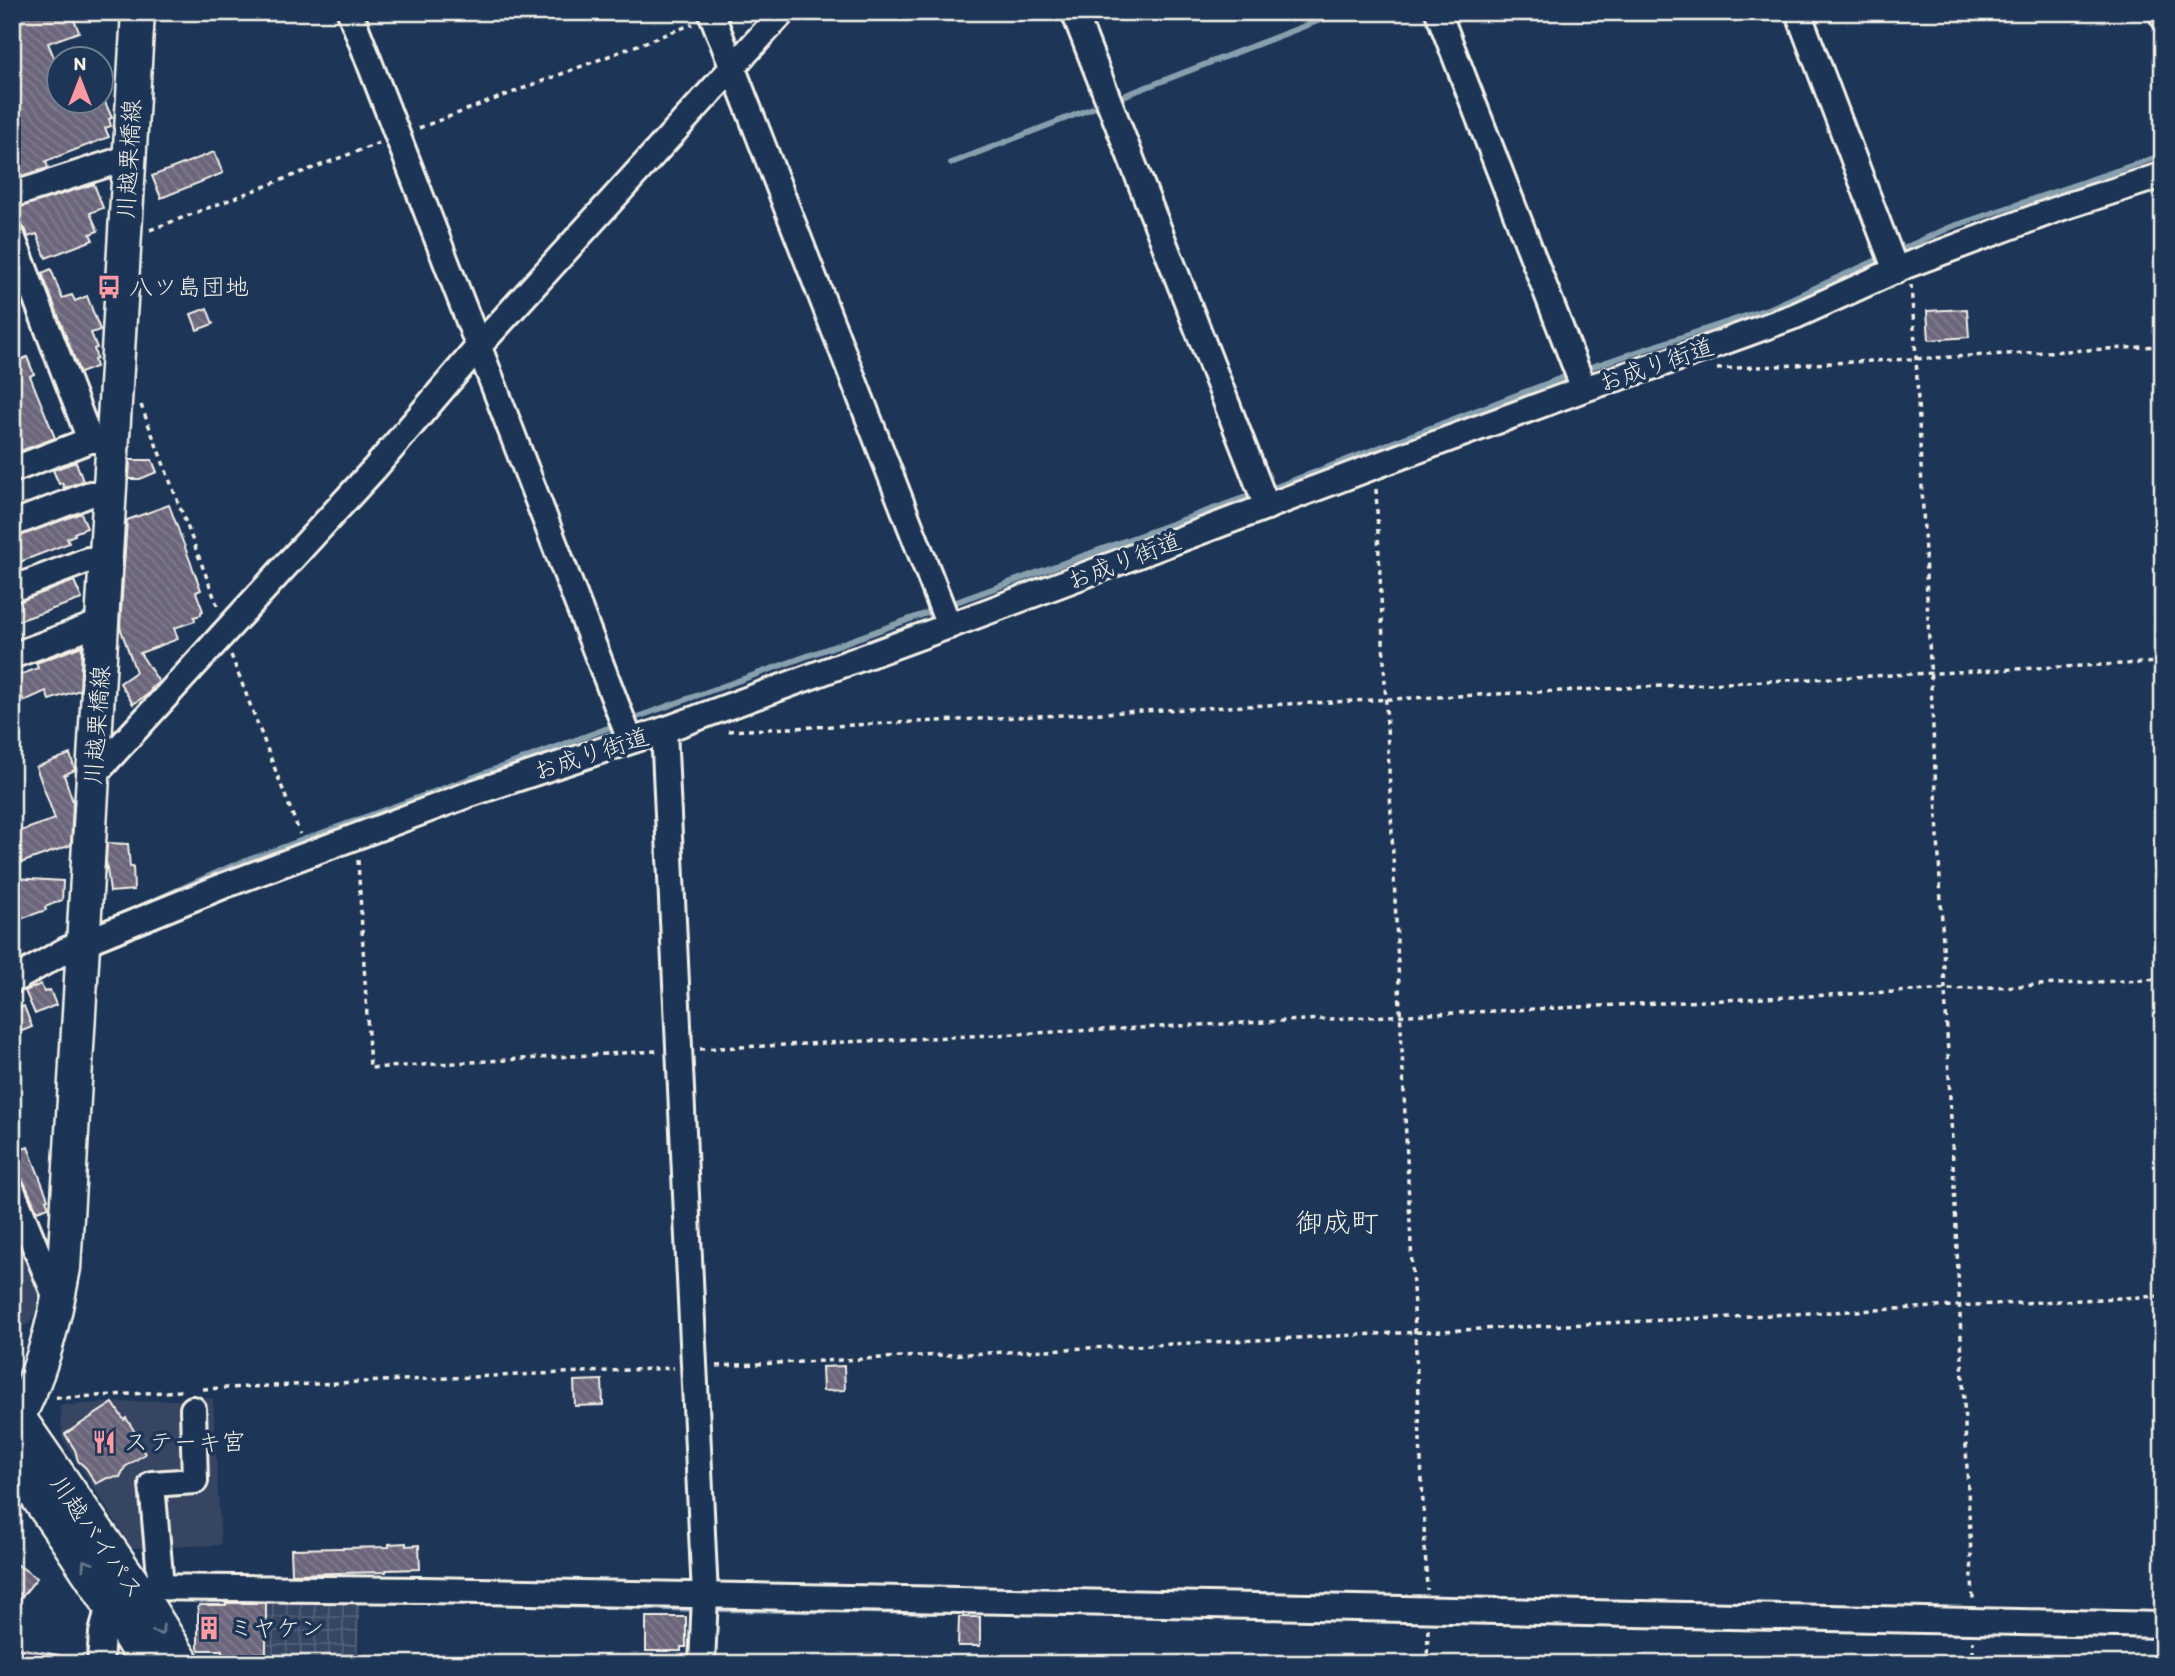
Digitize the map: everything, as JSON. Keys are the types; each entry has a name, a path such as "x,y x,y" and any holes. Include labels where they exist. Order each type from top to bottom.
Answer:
{"highway":[{"name":"川越バイパス","path":"18,1413 181,1664"},
{"name":"川越バイパス","path":"12,1458 43,1500 135,1591 149,1664"}],"main road":[{"name":"川越栗橋線","path":"18,1413 46,1350 64,1268 110,494 101,440 117,377 138,12"}],"street":[{"path":"350,12 630,740"},
{"path":"94,775 783,12"},
{"path":"1074,12 1266,506"},
{"path":"1438,12 1584,390"},
{"path":"1798,12 1901,268"},
{"path":"711,14 949,626"},
{"path":"12,195 130,157"},
{"name":"お成り街道","path":"12,981 66,950 223,887 470,794 664,730 949,626 1375,466 1794,316 1901,268 2063,207 2163,175"},
{"path":"12,470 101,440 14,248"},
{"path":"12,524 90,494 110,494"},
{"path":"12,589 88,560 107,560"},
{"path":"12,656 103,622"},
{"path":"664,730 705,1596 702,1664"},
{"path":"12,1190 58,1303"},
{"path":"100,1664 102,1633 135,1591 152,1484 195,1481 195,1396"},
{"path":"135,1591 705,1596 2163,1625"}],"path":[{"path":"125,237 398,136 711,14"},
{"path":"1901,268 1910,278 1916,357 1974,1622 1973,1664"},
{"path":"1682,357 1700,368 1719,369 2163,346"},
{"path":"117,377 133,386 222,617 308,855"},
{"path":"1375,466 1416,1332 1428,1610 1427,1664"},
{"path":"696,718 710,732 2163,662"},
{"path":"356,837 370,1068 970,1035 2163,979"},
{"path":"18,1413 61,1398 195,1396 695,1367 2163,1296"}],"shaded area":[{"path":"12,1208 40,1285 35,1314 29,1324 12,1328"},
{"path":"213,1398 221,1545 132,1548 62,1438 60,1405"},
{"path":"224,1597 360,1599 357,1664 222,1664"}],"building":[{"path":"12,12 71,12 79,32 46,46 46,116 111,116 111,126 105,128 109,137 46,161 48,168 15,178 12,171"},
{"path":"214,152 223,173 161,198 152,176"},
{"path":"94,184 103,208 90,213 98,231 90,234 93,240 46,258 37,234 28,237 14,209"},
{"path":"51,269 62,298 72,295 75,301 87,296 100,330 91,333 97,348 94,349 96,367 80,373 42,273"},
{"path":"207,308 213,324 197,330 191,314"},
{"path":"1967,309 1969,337 1929,340 1927,311"},
{"path":"27,357 34,374 30,376 55,438 12,454 12,363"},
{"path":"130,460 152,460 157,472 140,479 129,479"},
{"path":"76,462 83,481 64,488 62,483 59,484 53,470"},
{"path":"169,505 201,590 196,592 203,611 201,615 194,617 195,621 174,628 178,639 140,653 159,682 147,695 133,704 120,683 136,672 120,627 127,520"},
{"path":"81,513 87,528 67,538 69,543 12,565 12,539"},
{"path":"74,581 82,599 12,623 12,604"},
{"path":"82,646 80,690 49,700 46,691 24,701 22,697 12,702 12,678 38,668 36,663"},
{"path":"70,754 75,770 64,775 73,802 71,845 12,866 12,834 55,819 36,767"},
{"path":"107,843 128,844 130,867 133,866 134,890 110,892"},
{"path":"12,878 63,881 62,900 45,907 46,910 12,922"},
{"path":"41,984 44,992 50,990 56,1005 35,1014 25,991"},
{"path":"24,1006 32,1027 12,1035 12,1011"},
{"path":"28,1147 48,1199 46,1200 49,1207 37,1211 21,1178 12,1175 12,1153"},
{"path":"844,1366 845,1390 823,1391 822,1367"},
{"path":"602,1380 603,1405 575,1406 574,1381"},
{"name":"ステーキ宮","path":"113,1403 135,1432 133,1433 145,1454 125,1467 120,1477 107,1478 96,1484 78,1461 65,1434"},
{"path":"406,1543 406,1546 419,1545 420,1569 292,1574 291,1549 389,1547 389,1544"},
{"path":"12,1561 37,1578 12,1609"},
{"path":"226,1603 266,1603 266,1653 255,1653 255,1664 226,1664 226,1660 222,1660 222,1650 198,1648 198,1607"},
{"path":"646,1617 686,1617 686,1647 681,1647 681,1651 646,1651"},
{"path":"959,1617 980,1617 980,1646 958,1646"},
{"path":"12,1647 59,1655 59,1664 12,1664"}],"waterway":[{"path":"1113,100 1341,12"},
{"path":"951,163 1103,104"},
{"path":"1896,252 1951,227 2163,155"},
{"path":"1582,370 1773,307 1886,256"},
{"path":"1268,490 1572,374"},
{"path":"948,605 1257,493"},
{"path":"629,720 938,609"},
{"path":"142,906 232,866 619,724"},
{"path":"561,1605 700,1609"},
{"path":"711,1609 938,1612"}],"place":[{"name":"八ツ島団地","path":"109,287"},
{"name":"ステーキ宮","path":"104,1442"},
{"name":"ミヤケン","path":"209,1628"}],"district":[{"name":"御成町","path":"1337,1222"}]}
